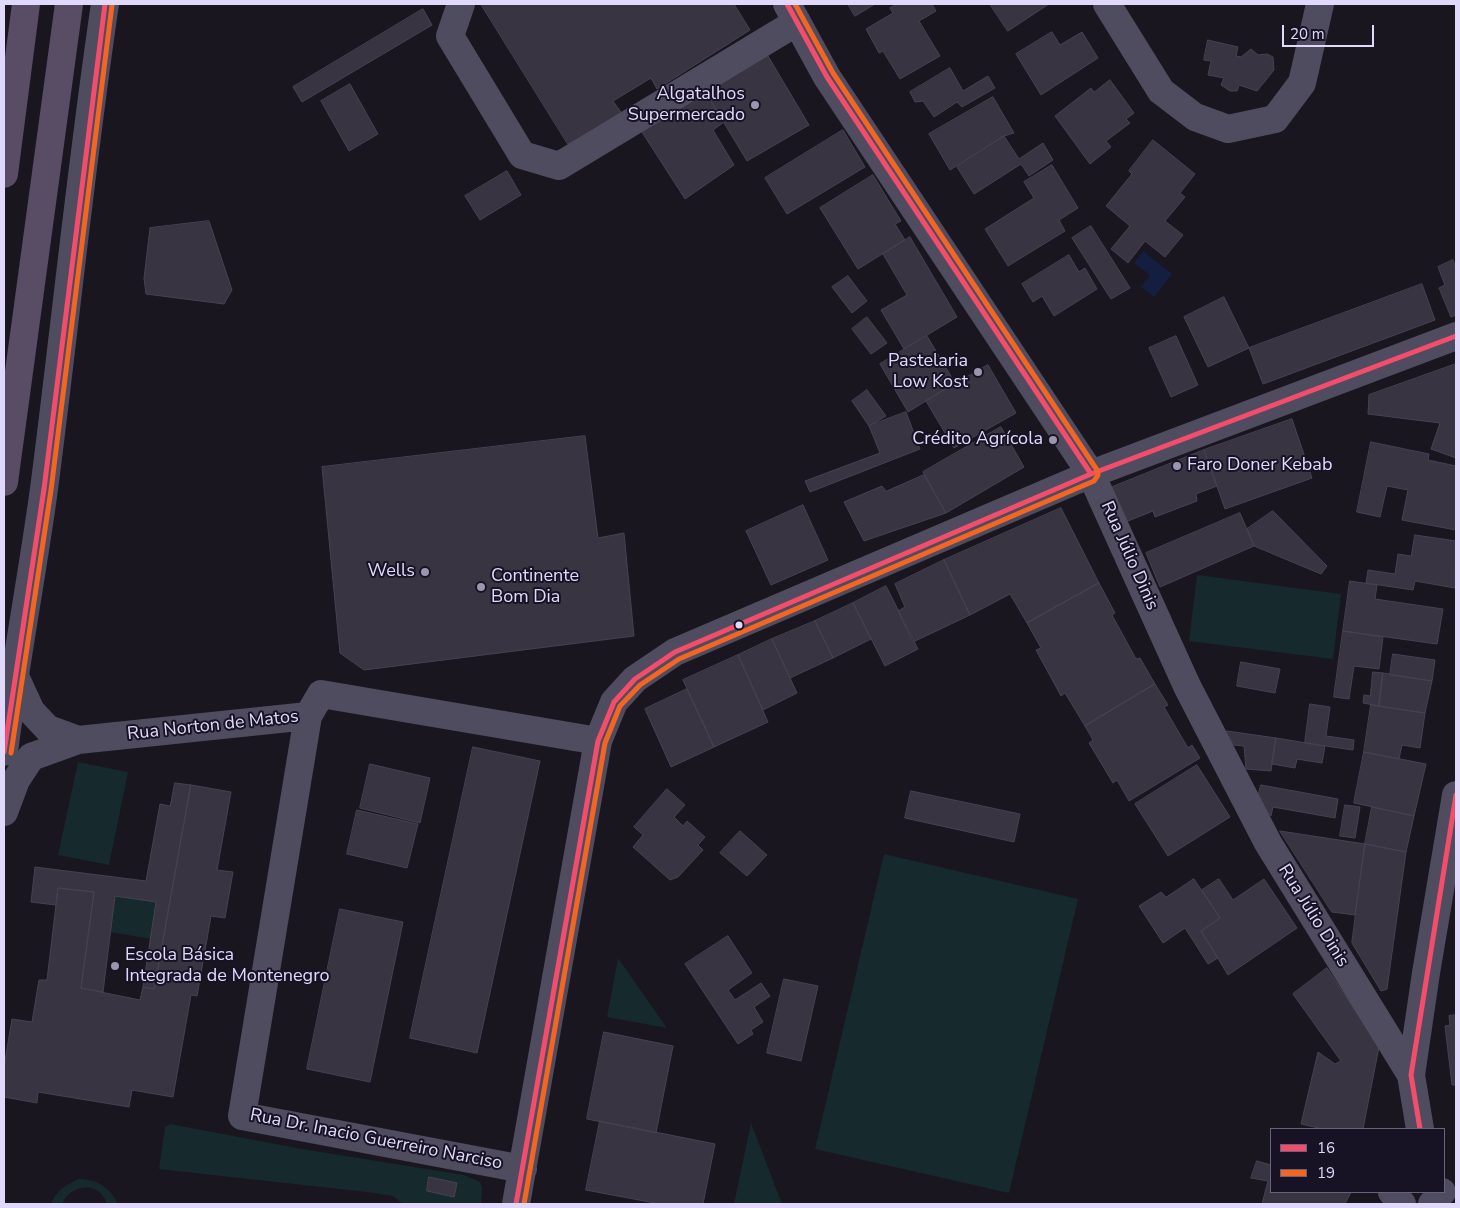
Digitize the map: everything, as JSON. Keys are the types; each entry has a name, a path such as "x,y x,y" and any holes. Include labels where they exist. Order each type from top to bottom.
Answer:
{"main road":[{"path":"4,174 26,4"},
{"path":"4,482 69,4"}],"street":[{"path":"4,752 14,674 44,490 86,132 105,4"},
{"path":"461,4 450,36 455,45 522,154 559,166 792,13"},
{"path":"1108,4 1161,92 1195,117 1228,129 1275,119 1302,83 1320,4"},
{"name":"Rua Júlio Dinis","path":"792,13 827,77 1091,474 1187,686 1268,843 1411,1074"},
{"path":"516,1204 598,741 614,702 635,679 675,652 1091,474 1456,336"},
{"path":"14,674 31,711 42,723 48,728 78,740"},
{"name":"Rua Norton de Matos","path":"78,740 308,716 321,694 598,741"},
{"name":"Rua Dr. Inacio Guerreiro Narciso","path":"308,716 242,1116 523,1169"},
{"path":"4,812 16,780 31,757 78,740"},
{"path":"1420,1128 1411,1074 1456,795"}],"green space":[{"path":"1197,575 1341,594 1333,659 1189,641"},
{"path":"78,762 128,772 109,865 58,855"},
{"path":"884,854 1078,899 1009,1193 815,1149"},
{"path":"115,896 156,902 151,939 110,932"},
{"path":"618,958 667,1028 607,1017"},
{"path":"751,1123 782,1204 734,1204"},
{"path":"170,1124 302,1149 464,1175 480,1182 482,1188 481,1204 403,1204 393,1196 367,1192 159,1169 165,1127"},
{"path":"79,1179 86,1179 103,1186 111,1193 118,1204 107,1204 98,1191 85,1187 72,1192 62,1204 51,1204 62,1188"}],"water":[{"path":"1143,251 1172,274 1154,297 1141,287 1150,275 1134,263"}],"building":[{"path":"481,4 734,4 750,30 657,89 651,78 613,101 623,115 568,144"},
{"path":"848,4 875,4 855,16"},
{"path":"898,4 932,4 936,11 919,21 940,56 900,79 883,51 879,53 866,29 893,13 890,8"},
{"path":"990,4 1049,4 1008,31"},
{"path":"423,9 432,25 302,102 293,87"},
{"path":"1052,32 1060,45 1082,32 1098,58 1041,95 1016,54"},
{"path":"1208,40 1238,47 1236,56 1241,57 1251,49 1258,55 1267,54 1273,57 1274,70 1257,91 1239,85 1237,91 1230,91 1221,85 1224,78 1208,75 1211,61 1204,60"},
{"name":"Algatalhos Supermercado","path":"765,51 809,125 747,161 703,88"},
{"path":"950,68 963,91 988,76 995,88 962,107 957,102 934,117 923,101 915,102 910,92"},
{"path":"1110,80 1134,113 1126,119 1130,123 1106,141 1111,147 1090,164 1055,116 1091,88 1094,92"},
{"path":"350,84 378,134 349,151 321,101"},
{"path":"703,88 724,122 713,130 734,165 685,199 640,129"},
{"path":"993,97 1014,133 1004,136 950,170 929,134"},
{"path":"843,130 865,167 787,214 765,178"},
{"path":"1004,136 1019,159 1043,143 1053,160 1029,176 1021,164 974,194 957,167"},
{"path":"1153,140 1195,174 1180,193 1185,197 1165,221 1183,235 1165,257 1145,241 1128,263 1111,249 1130,226 1106,206 1132,174 1129,171"},
{"path":"1052,165 1078,208 1059,220 1065,231 1008,266 985,229 1034,198 1024,182"},
{"path":"507,171 521,195 480,220 465,196"},
{"path":"873,175 901,221 895,224 905,240 858,269 820,208"},
{"path":"209,221 232,290 224,304 146,294 144,278 150,228"},
{"path":"1091,226 1130,288 1111,299 1072,238"},
{"path":"910,237 957,317 904,349 881,310 907,295 883,254"},
{"path":"1069,255 1079,272 1085,268 1097,289 1054,316 1042,296 1033,302 1022,284"},
{"path":"1453,260 1456,268 1456,315 1451,317 1439,288 1445,285 1438,267"},
{"path":"848,276 867,301 852,313 832,287"},
{"path":"1422,284 1435,320 1263,384 1249,348"},
{"path":"1224,297 1249,348 1208,367 1184,317"},
{"path":"867,317 887,343 871,354 852,329"},
{"path":"927,336 955,383 908,412 880,364"},
{"path":"1176,336 1198,385 1171,397 1149,348"},
{"path":"1456,364 1456,458 1431,449 1440,423 1368,414 1369,395"},
{"path":"988,365 1016,413 954,448 926,401"},
{"path":"867,390 886,416 869,426 852,401"},
{"path":"906,412 920,449 810,492 805,481 880,453 869,426"},
{"path":"1292,419 1312,478 1225,509 1204,450"},
{"path":"1001,427 1024,467 946,513 923,472"},
{"name":"Continente Bom Dia","path":"585,436 598,538 624,533 634,636 364,670 340,653 322,467"},
{"path":"1371,442 1429,454 1428,460 1456,466 1456,530 1402,520 1408,490 1387,486 1380,517 1357,512"},
{"path":"1204,450 1217,486 1196,494 1197,501 1155,517 1153,511 1123,523 1110,488"},
{"path":"924,475 946,513 864,541 844,502 882,486 886,491"},
{"path":"803,505 828,560 771,585 746,531"},
{"path":"1061,508 1099,583 1027,623 1010,594 970,615 944,560"},
{"path":"1273,511 1327,566 1321,574 1254,546 1247,529"},
{"path":"1240,513 1254,546 1160,587 1146,553"},
{"path":"1415,535 1456,541 1455,588 1415,581 1413,590 1366,583 1368,570 1395,574 1398,554 1411,556"},
{"path":"944,560 970,615 913,642 898,611 905,607 895,584"},
{"path":"1350,581 1377,585 1375,599 1443,609 1437,644 1343,631"},
{"path":"1099,583 1115,613 1112,615 1136,659 1140,658 1155,684 1085,726 1065,693 1061,696 1036,650 1041,648 1027,623"},
{"path":"886,586 918,649 885,666 853,603"},
{"path":"853,603 871,639 833,658 815,621"},
{"path":"815,621 833,658 790,678 772,639"},
{"path":"1343,631 1383,637 1379,669 1354,666 1349,699 1334,697"},
{"path":"772,639 797,693 763,710 738,655"},
{"path":"1393,654 1435,660 1432,681 1390,675"},
{"path":"738,655 768,722 714,747 683,680"},
{"path":"1241,662 1280,669 1275,693 1237,686"},
{"path":"1373,672 1383,673 1379,706 1363,703 1364,695 1370,696"},
{"path":"1383,673 1432,681 1425,713 1379,706"},
{"path":"1155,684 1168,705 1164,707 1188,748 1192,745 1200,758 1129,801 1117,780 1113,783 1089,743 1093,740 1085,726"},
{"path":"687,689 714,747 671,767 645,709"},
{"path":"1310,704 1330,707 1326,736 1354,740 1353,750 1305,743"},
{"path":"1371,705 1425,713 1420,748 1402,745 1399,759 1364,752"},
{"path":"1227,731 1276,738 1271,771 1246,769 1244,746 1234,745"},
{"path":"1276,738 1325,746 1322,763 1297,759 1295,768 1272,764"},
{"path":"473,747 540,761 477,1053 410,1038"},
{"path":"1364,752 1426,764 1414,816 1354,803"},
{"path":"370,764 430,778 420,823 360,808"},
{"path":"1197,765 1230,817 1168,856 1135,804"},
{"path":"175,783 191,785 154,989 143,987 156,902 115,896 103,992 81,988 94,892 58,888 56,905 31,902 35,867 146,881 160,804 170,806"},
{"path":"191,785 231,792 217,870 233,872 225,918 211,916 197,996 191,995 173,1097 132,1090 129,1107 38,1092 37,1103 4,1097 4,1067 12,1019 32,1022 39,980 47,980 58,888 94,892 81,988 140,1000 143,987 154,989"},
{"path":"1261,785 1338,799 1335,818 1273,807 1271,816 1257,801"},
{"path":"667,789 685,805 674,817 683,826 687,821 705,837 698,845 703,850 678,877 670,880 633,847 643,835 634,827"},
{"path":"911,791 1020,814 1014,842 905,818"},
{"path":"1345,805 1360,807 1355,838 1340,836"},
{"path":"1372,807 1414,816 1406,852 1365,844"},
{"path":"357,810 418,824 407,868 347,854"},
{"path":"740,831 767,855 747,876 720,853"},
{"path":"1280,831 1365,844 1355,915 1332,912"},
{"path":"1365,844 1406,852 1387,989 1381,991 1352,943"},
{"path":"1194,879 1220,918 1201,931 1218,958 1208,964 1185,928 1163,943 1139,906 1161,892 1166,897"},
{"path":"1219,879 1233,900 1264,879 1297,928 1228,975 1201,931 1220,918 1202,890"},
{"path":"340,909 403,922 370,1082 307,1069"},
{"path":"728,936 752,973 728,990 735,1000 761,983 770,996 754,1007 763,1022 751,1030 753,1034 738,1044 685,964"},
{"path":"1327,968 1379,1047 1363,1128 1319,1128 1301,1124 1318,1052 1335,1064 1341,1061 1293,994"},
{"path":"784,979 818,986 801,1061 767,1053"},
{"path":"1456,1015 1456,1085 1452,1085 1445,1026 1450,1025 1449,1016"},
{"path":"604,1032 673,1046 656,1133 587,1119"},
{"path":"600,1121 715,1144 703,1204 660,1204 586,1190"},
{"path":"1257,1161 1270,1165 1270,1193 1350,1193 1345,1204 1262,1204 1268,1181 1251,1178"},
{"path":"429,1177 457,1183 454,1197 427,1191"}],"transit line":[{"name":"16","path":"4,752 44,489 105,4"},
{"name":"16","path":"787,4 827,77 1091,474"},
{"name":"19","path":"524,1204 605,743 620,706 640,685 679,659 1094,481 1098,475 1097,470 833,73 795,4"},
{"name":"19","path":"11,753 51,490 112,5"},
{"name":"16","path":"516,1204 598,741 614,702 635,679 675,652 1091,474 1456,336"},
{"name":"16","path":"1420,1128 1411,1075 1456,795"}],"place":[{"name":"Algatalhos Supermercado","path":"755,105"},
{"name":"Pastelaria Low Kost","path":"978,372"},
{"name":"Crédito Agrícola","path":"1053,440"},
{"name":"Faro Doner Kebab","path":"1177,466"},
{"name":"Wells","path":"425,572"},
{"name":"Continente Bom Dia","path":"481,587"},
{"name":"Escola Básica Integrada de Montenegro","path":"115,966"}]}
